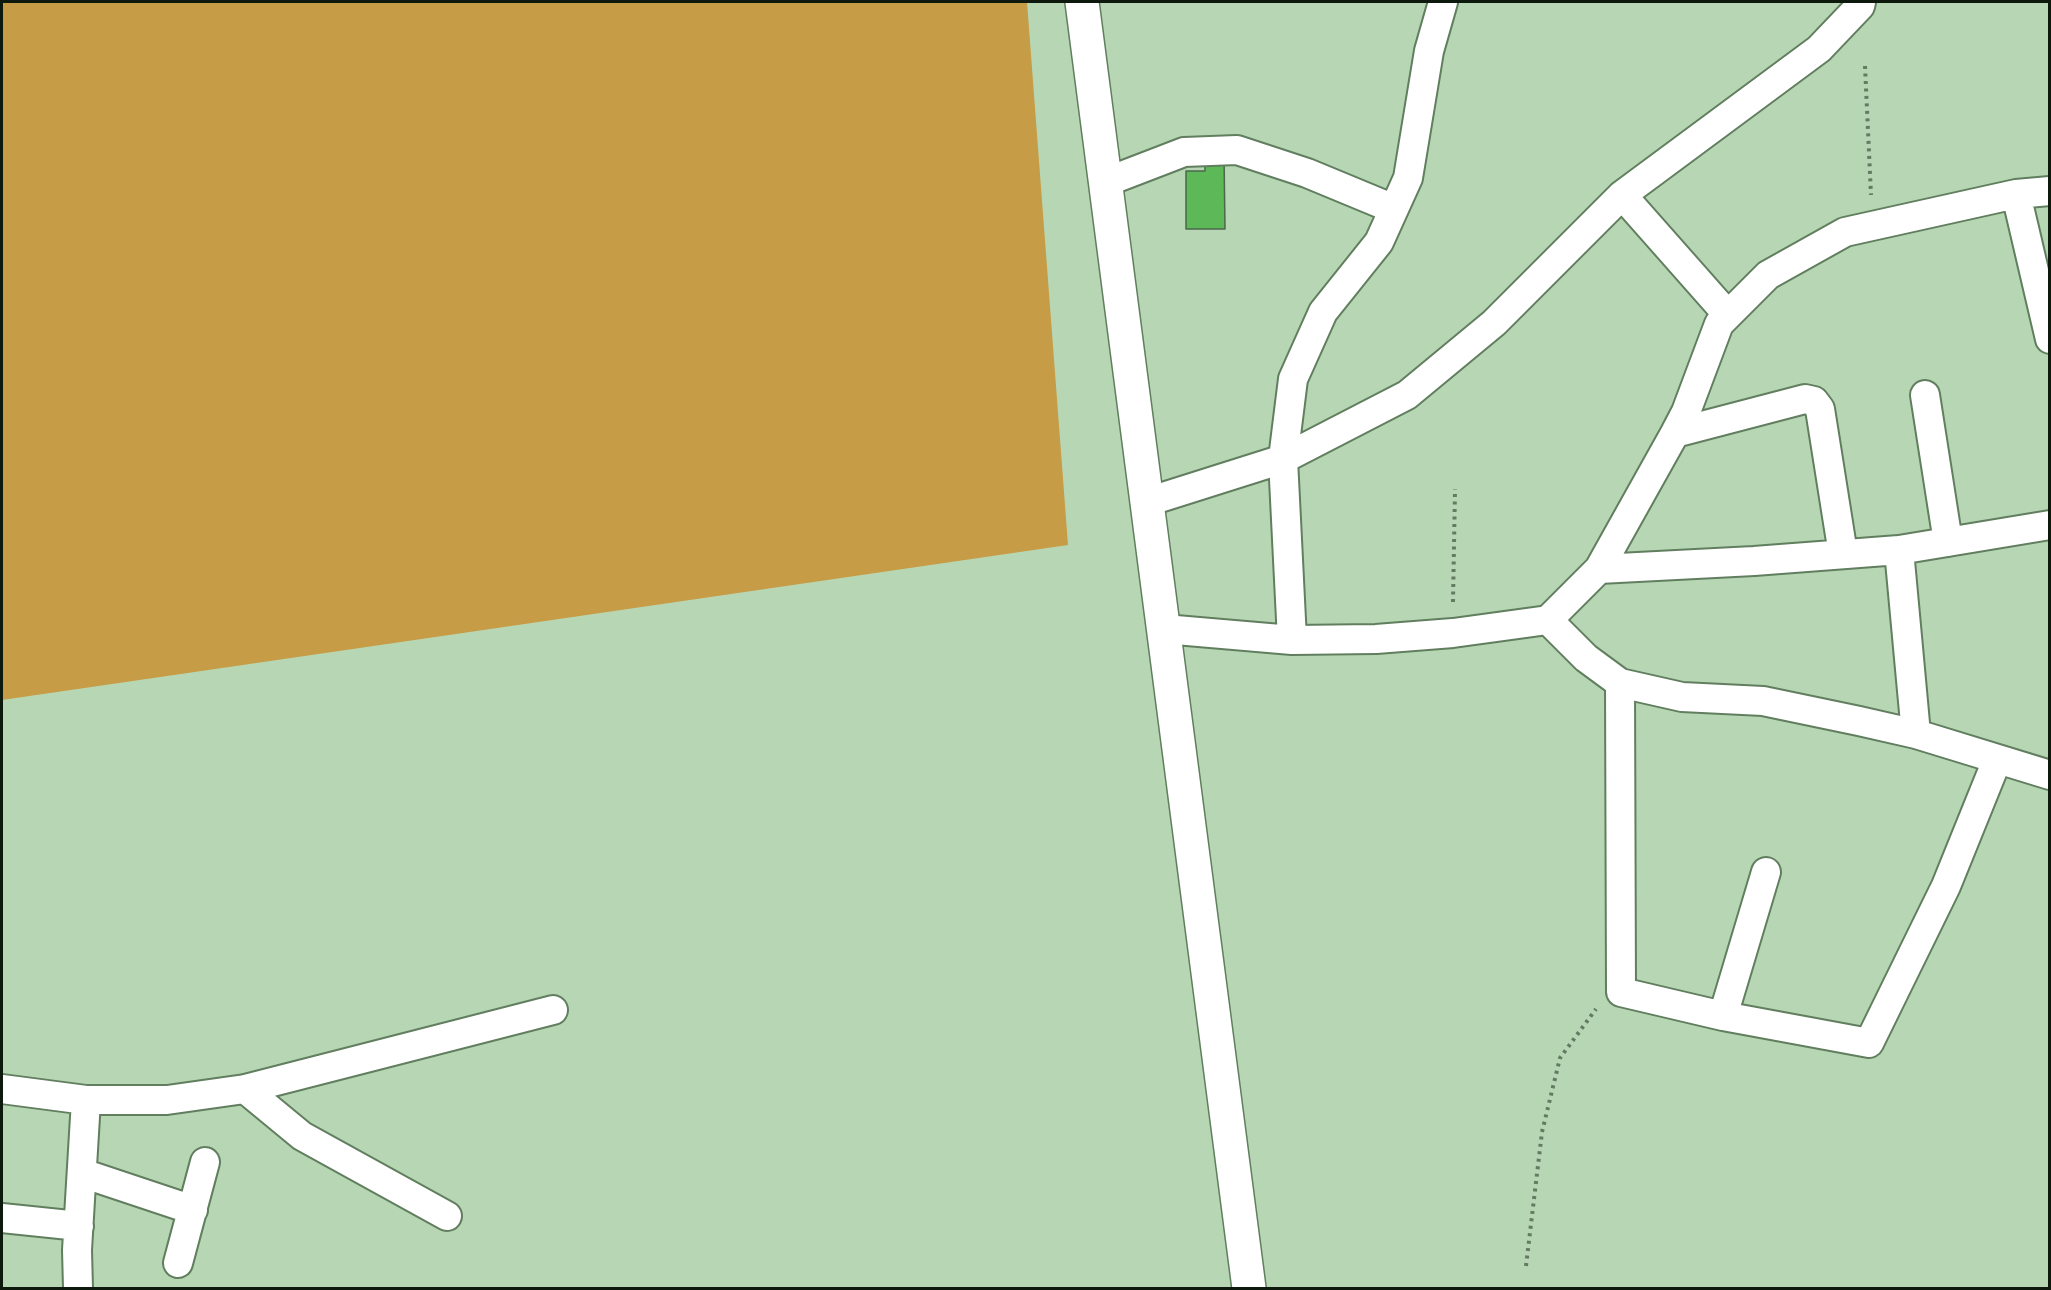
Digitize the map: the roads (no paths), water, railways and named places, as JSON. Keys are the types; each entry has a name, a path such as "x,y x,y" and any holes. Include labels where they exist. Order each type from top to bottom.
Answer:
{"street":[{"path":"1082,2 1248,1283"},
{"path":"1292,640 1283,459 1293,379 1323,312 1378,242 1408,178 1429,51 1443,2"},
{"path":"1147,502 1283,459 1407,396 1494,323 1622,195 1819,49 1860,6 1861,2"},
{"path":"1106,182 1184,152 1237,150 1307,173 1394,209"},
{"path":"1164,629 1292,640 1376,639 1453,633 1548,620 1599,569 1676,433 1719,324 1768,275 1845,232 2016,194 2049,191"},
{"path":"2016,194 2049,339"},
{"path":"1622,195 1728,315"},
{"path":"1925,395 1948,542"},
{"path":"1676,433 1805,399 1814,401 1820,409 1843,554"},
{"path":"1599,569 1899,550 2049,525"},
{"path":"1899,550 1916,734"},
{"path":"1548,620 1586,658 1620,683 1682,697 1763,701 1916,734 2049,775"},
{"path":"1620,683 1621,992 1724,1016 1869,1043 1946,886 1997,760"},
{"path":"1724,1016 1766,872"},
{"path":"2,1089 86,1100 167,1100 246,1089 553,1010"},
{"path":"246,1089 302,1136 447,1216"},
{"path":"78,1288 86,1100"},
{"path":"178,1263 206,1162"},
{"path":"82,1173 193,1210"},
{"path":"2,1218 79,1226"}]}
